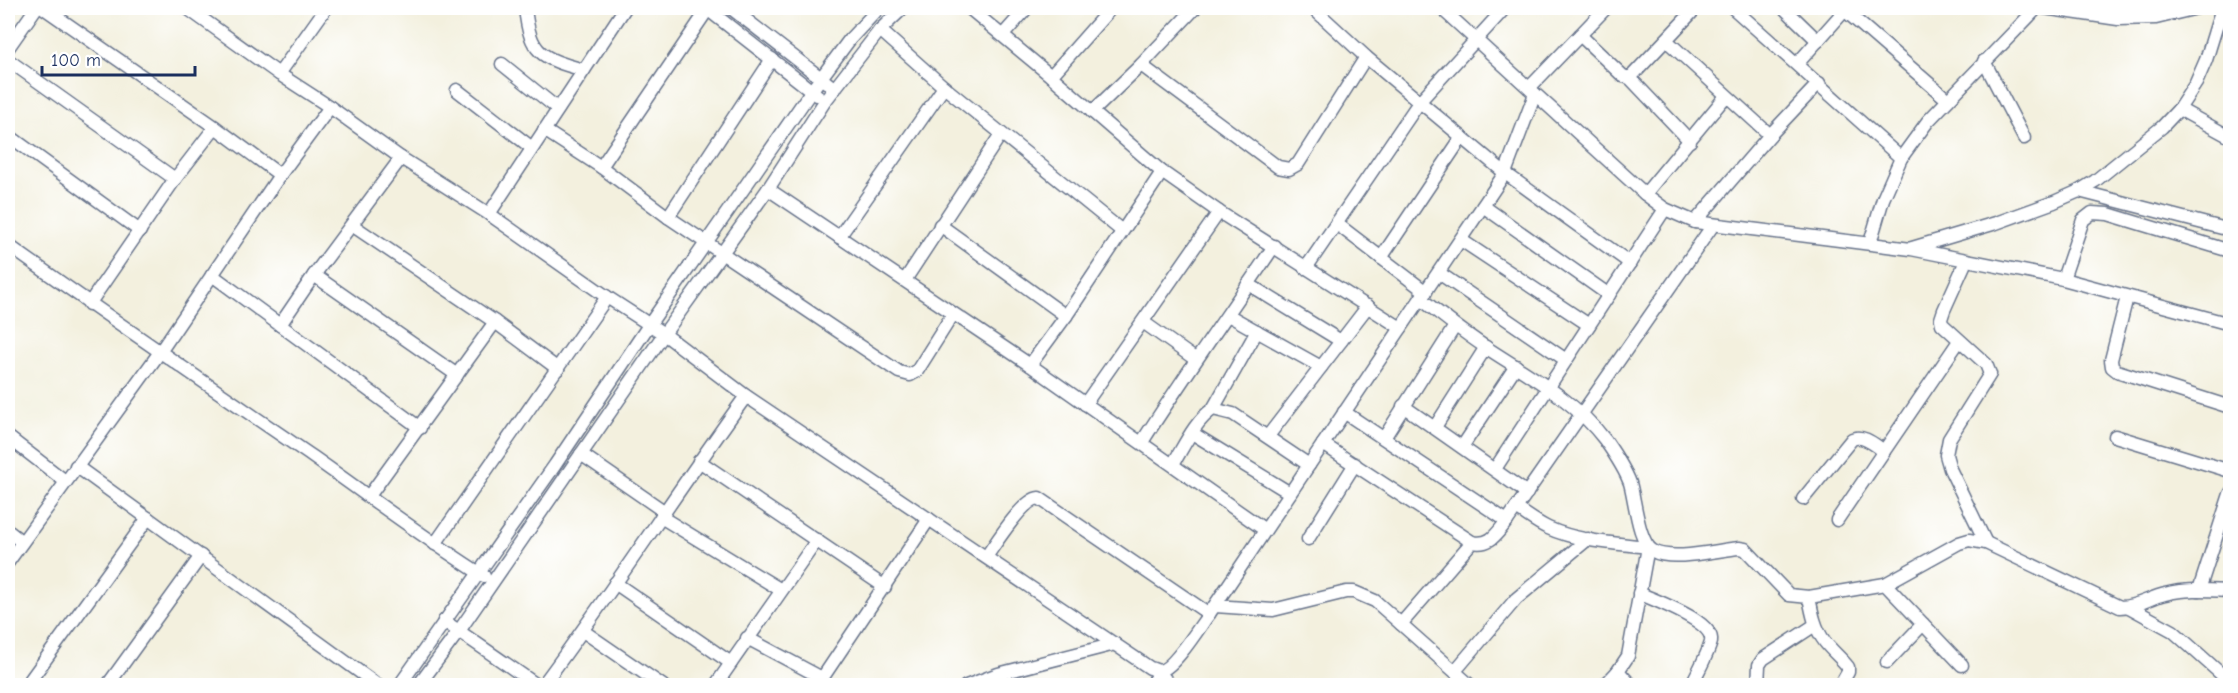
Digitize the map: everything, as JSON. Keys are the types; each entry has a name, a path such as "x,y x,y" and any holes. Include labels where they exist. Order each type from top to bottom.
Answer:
{"street":[{"path":"8,48 36,8"},
{"path":"44,8 280,175"},
{"path":"187,8 401,158 489,214 664,334 746,396 1150,668 1159,671 1170,686"},
{"path":"525,8 528,33 545,56 584,70"},
{"path":"489,214 625,8"},
{"path":"601,166 707,8 813,90 825,102"},
{"path":"731,8 746,12 820,79 835,89"},
{"path":"399,686 555,465 820,79 850,39 879,8"},
{"path":"418,686 459,631 580,454 768,189 825,102 880,30 903,8"},
{"path":"969,8 1052,76 1162,172 1219,212 1401,327"},
{"path":"1003,35 1027,8"},
{"path":"1052,76 1111,8"},
{"path":"1092,112 1195,8"},
{"path":"1313,8 1366,57 1505,173 1630,263"},
{"path":"1441,8 1645,194 1665,208 1695,222 1911,249 2063,279 2230,324"},
{"path":"1306,268 1420,101 1505,8"},
{"path":"1152,686 1159,671 1174,662 1212,610 1505,173 1532,91 1606,8"},
{"path":"1630,78 1696,8"},
{"path":"1733,8 1901,158"},
{"path":"1784,8 1818,41"},
{"path":"1870,243 1883,199 1901,158 1928,121 2037,8"},
{"path":"2044,8 2118,20 2156,18 2197,8"},
{"path":"1911,249 1996,223 2079,191 2095,181 2162,127 2179,109 2196,83 2206,60 2222,8"},
{"path":"1797,64 1843,9 1948,100"},
{"path":"279,74 321,14"},
{"path":"880,30 944,87 1122,231"},
{"path":"1580,35 1623,76 1630,78 1690,141"},
{"path":"1666,40 1770,135"},
{"path":"1141,65 1278,166 1289,169 1298,164 1366,57"},
{"path":"668,217 772,59"},
{"path":"8,60 175,179"},
{"path":"1984,61 2024,138"},
{"path":"502,64 558,109"},
{"path":"1695,222 1770,135 1819,83"},
{"path":"839,237 944,87"},
{"path":"457,90 532,148"},
{"path":"1645,194 1726,96"},
{"path":"8,562 65,480 160,352 280,175 330,107"},
{"path":"2179,109 2228,132"},
{"path":"89,304 175,179 215,127"},
{"path":"544,130 601,166 668,217 899,372 910,375 917,371 953,314"},
{"path":"905,280 1001,134"},
{"path":"8,135 140,231"},
{"path":"1381,258 1462,137"},
{"path":"280,326 314,275 401,158"},
{"path":"1030,365 1066,316 1162,172"},
{"path":"768,189 1030,365 1265,530"},
{"path":"2079,191 2230,230"},
{"path":"1483,206 1609,295"},
{"path":"1495,469 1550,388 1665,208"},
{"path":"1085,404 1219,212"},
{"path":"2063,279 2084,220 2092,213 2108,214 2230,251"},
{"path":"1337,224 1424,295 1455,326 1550,388 1581,414 1604,440 1624,470 1648,547 1632,644 1628,656 1604,686"},
{"path":"352,225 495,322 558,369"},
{"path":"940,225 1066,316"},
{"path":"1323,444 1472,542 1482,544 1490,541 1527,493 1713,225"},
{"path":"1461,240 1589,325"},
{"path":"8,245 89,304 492,581"},
{"path":"1142,442 1195,359 1228,315 1274,246"},
{"path":"1966,261 1941,319 1942,324 1986,364 1990,374 1949,439 1946,455 1950,469 1986,543"},
{"path":"1439,273 1566,360"},
{"path":"212,275 420,428"},
{"path":"314,275 457,375"},
{"path":"1248,284 1341,341"},
{"path":"435,544 607,297"},
{"path":"2127,297 2111,360 2112,367 2230,407"},
{"path":"1268,436 1368,306"},
{"path":"1228,315 1321,367"},
{"path":"369,496 495,322"},
{"path":"1143,322 1195,359"},
{"path":"1384,438 1455,326"},
{"path":"1173,464 1192,433 1207,413 1213,409 1257,331"},
{"path":"1837,520 1959,340"},
{"path":"1435,427 1486,347"},
{"path":"1462,447 1516,366"},
{"path":"444,621 540,686 583,631 746,396"},
{"path":"1403,406 1527,493"},
{"path":"1213,409 1233,414 1309,465"},
{"path":"1344,412 1507,521"},
{"path":"1192,433 1290,493"},
{"path":"8,436 65,480"},
{"path":"2115,436 2230,471"},
{"path":"1803,499 1852,439 1863,438 1884,451"},
{"path":"580,454 663,515 781,590"},
{"path":"699,461 885,587"},
{"path":"1308,539 1355,464"},
{"path":"76,466 379,686"},
{"path":"2199,590 2230,494"},
{"path":"986,557 1029,501 1039,498 1212,610 1274,610 1354,592 1375,601 1471,686"},
{"path":"1516,508 1549,528 1588,539 1648,547 1655,552 1678,555 1745,549 1789,595 1809,597 1885,584 1959,543 1969,540 1986,543 2109,604 2120,607 2129,607 2166,593 2199,590 2230,591"},
{"path":"26,686 148,518"},
{"path":"747,638 820,682 929,519"},
{"path":"8,531 22,542"},
{"path":"1455,671 1516,599 1588,539"},
{"path":"715,686 817,540"},
{"path":"1401,624 1472,542"},
{"path":"107,686 201,556"},
{"path":"615,583 731,663"},
{"path":"1885,584 1962,664"},
{"path":"1639,593 1692,618 1705,626 1709,632 1711,640 1691,686"},
{"path":"1809,597 1815,625 1825,642 1848,667 1848,672 1840,686"},
{"path":"2129,607 2174,631 2230,682"},
{"path":"1887,662 1923,624"},
{"path":"1758,686 1759,664 1763,659 1815,625"},
{"path":"583,631 663,686"},
{"path":"966,686 998,674 1115,644"},
{"path":"1618,671 1632,686"}]}
